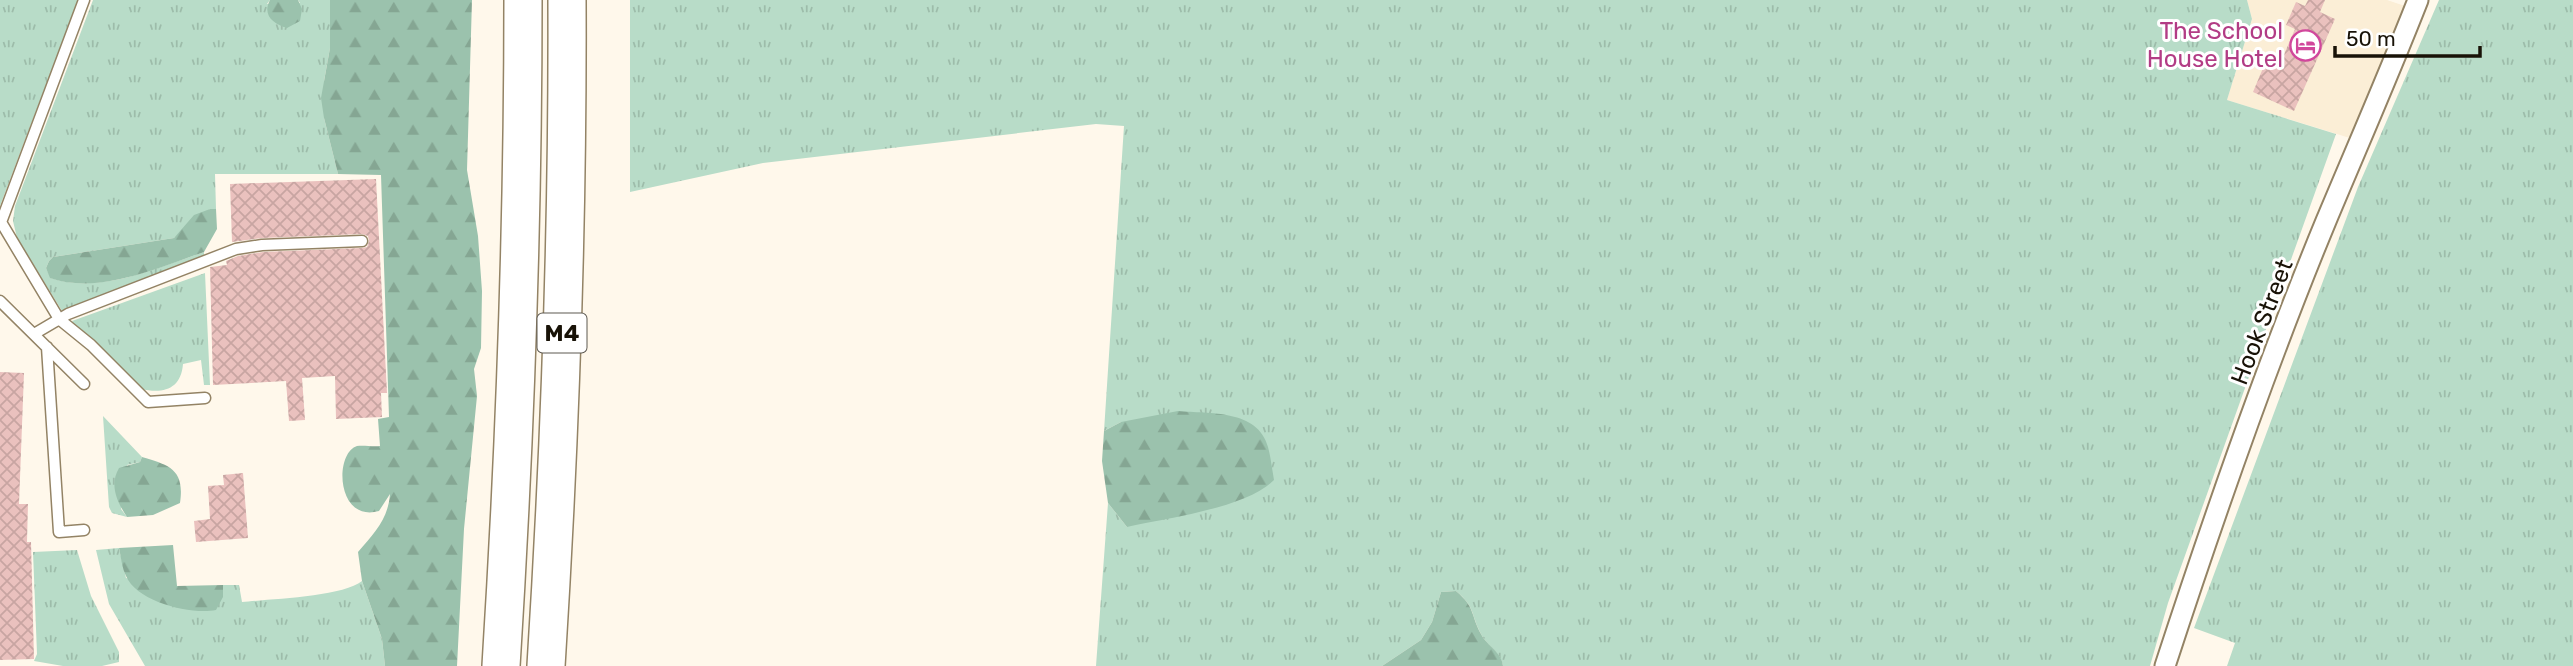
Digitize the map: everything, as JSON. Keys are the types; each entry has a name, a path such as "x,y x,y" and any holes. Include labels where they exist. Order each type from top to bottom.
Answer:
{"highway":[{"name":"M4","path":"501,666 514,431 523,118 523,0"},
{"name":"M4","path":"546,666 555,523 564,281 567,0"}],"street":[{"name":"Hook Street","path":"2165,666 2263,385 2326,222 2418,0"}],"lane":[{"path":"84,0 0,223 60,319 85,339 148,402 205,398"},
{"path":"34,334 60,319 236,249 261,245 362,241"},
{"path":"0,301 83,384"},
{"path":"47,347 59,531 84,530"}],"shaded area":[{"path":"2247,0 2387,0 2405,6 2353,139 2227,100 2252,19"}],"green space":[{"path":"0,0 78,0 0,206"},
{"path":"93,0 270,0 267,4 330,0 330,48 324,81 324,118 338,174 215,174 216,209 210,209 174,238 53,257 46,268 51,278 88,283 128,277 204,252 204,257 62,311 17,238 13,221 15,206"},
{"path":"270,0 298,0 302,9 300,21 287,28 277,24 268,14"},
{"path":"330,0 472,0 467,170 478,236 482,291 481,348 474,369 477,396 464,529 457,666 385,666 382,639 362,581 358,552 383,519 390,494 379,511 365,512 354,507 343,486 345,461 350,451 357,446 380,446 378,419 389,417 381,175 338,174 321,98 330,48"},
{"path":"630,0 2247,0 2252,19 2227,100 2336,134 2168,603 2150,666 1503,666 1500,657 1481,634 1470,607 1456,591 1441,592 1432,622 1421,640 1382,666 1096,666 1108,503 1127,527 1121,422 1104,431 1124,126 1096,124 763,163 630,192"},
{"path":"2439,0 2573,0 2573,666 2227,666 2235,643 2194,628 2358,187"},
{"path":"216,209 217,229 204,252 148,272 108,281 69,282 50,278 46,268 53,257 174,238 194,215"},
{"path":"205,273 210,385 204,385 201,360 183,364 179,379 170,388 157,391 141,389 76,328 72,321"},
{"path":"1178,411 1231,416 1254,426 1263,435 1268,447 1274,480 1261,490 1226,505 1127,527 1108,503 1102,461 1104,431 1121,422"},
{"path":"103,416 142,457 140,462 127,465 121,509 127,517 112,513 109,507"},
{"path":"142,457 173,470 180,483 180,503 153,515 127,517 114,487 116,474 119,468 140,462"},
{"path":"173,545 177,586 223,585 223,597 216,610 193,610 166,605 141,593 132,585 125,573 119,548"},
{"path":"119,548 126,578 223,597 223,585 239,585 242,602 322,594 339,591 362,581 382,639 385,666 145,666 109,604 96,550"},
{"path":"77,550 91,596 119,652 119,662 102,666 63,666 34,661 37,654 33,552"},
{"path":"1456,591 1470,607 1481,634 1500,657 1503,666 1382,666 1421,640 1432,622 1441,592"}],"building":[{"name":"The School House Hotel","path":"2308,0 2325,0 2320,12 2335,19 2294,111 2253,92 2266,61 2279,66 2295,29 2286,25 2296,2 2305,6"},
{"path":"376,179 387,393 381,393 382,417 336,419 335,376 302,378 305,420 289,421 286,381 213,385 210,267 227,265 226,261 238,256 263,252 362,248 367,247 369,241 368,236 362,234 262,238 232,242 230,184"},
{"path":"0,372 24,373 19,504 28,504 27,542 31,542 34,659 0,660"},
{"path":"243,473 248,538 196,542 194,521 210,519 208,486 224,485 223,475"}],"place":[{"name":"The School House Hotel","path":"2306,45"}]}
